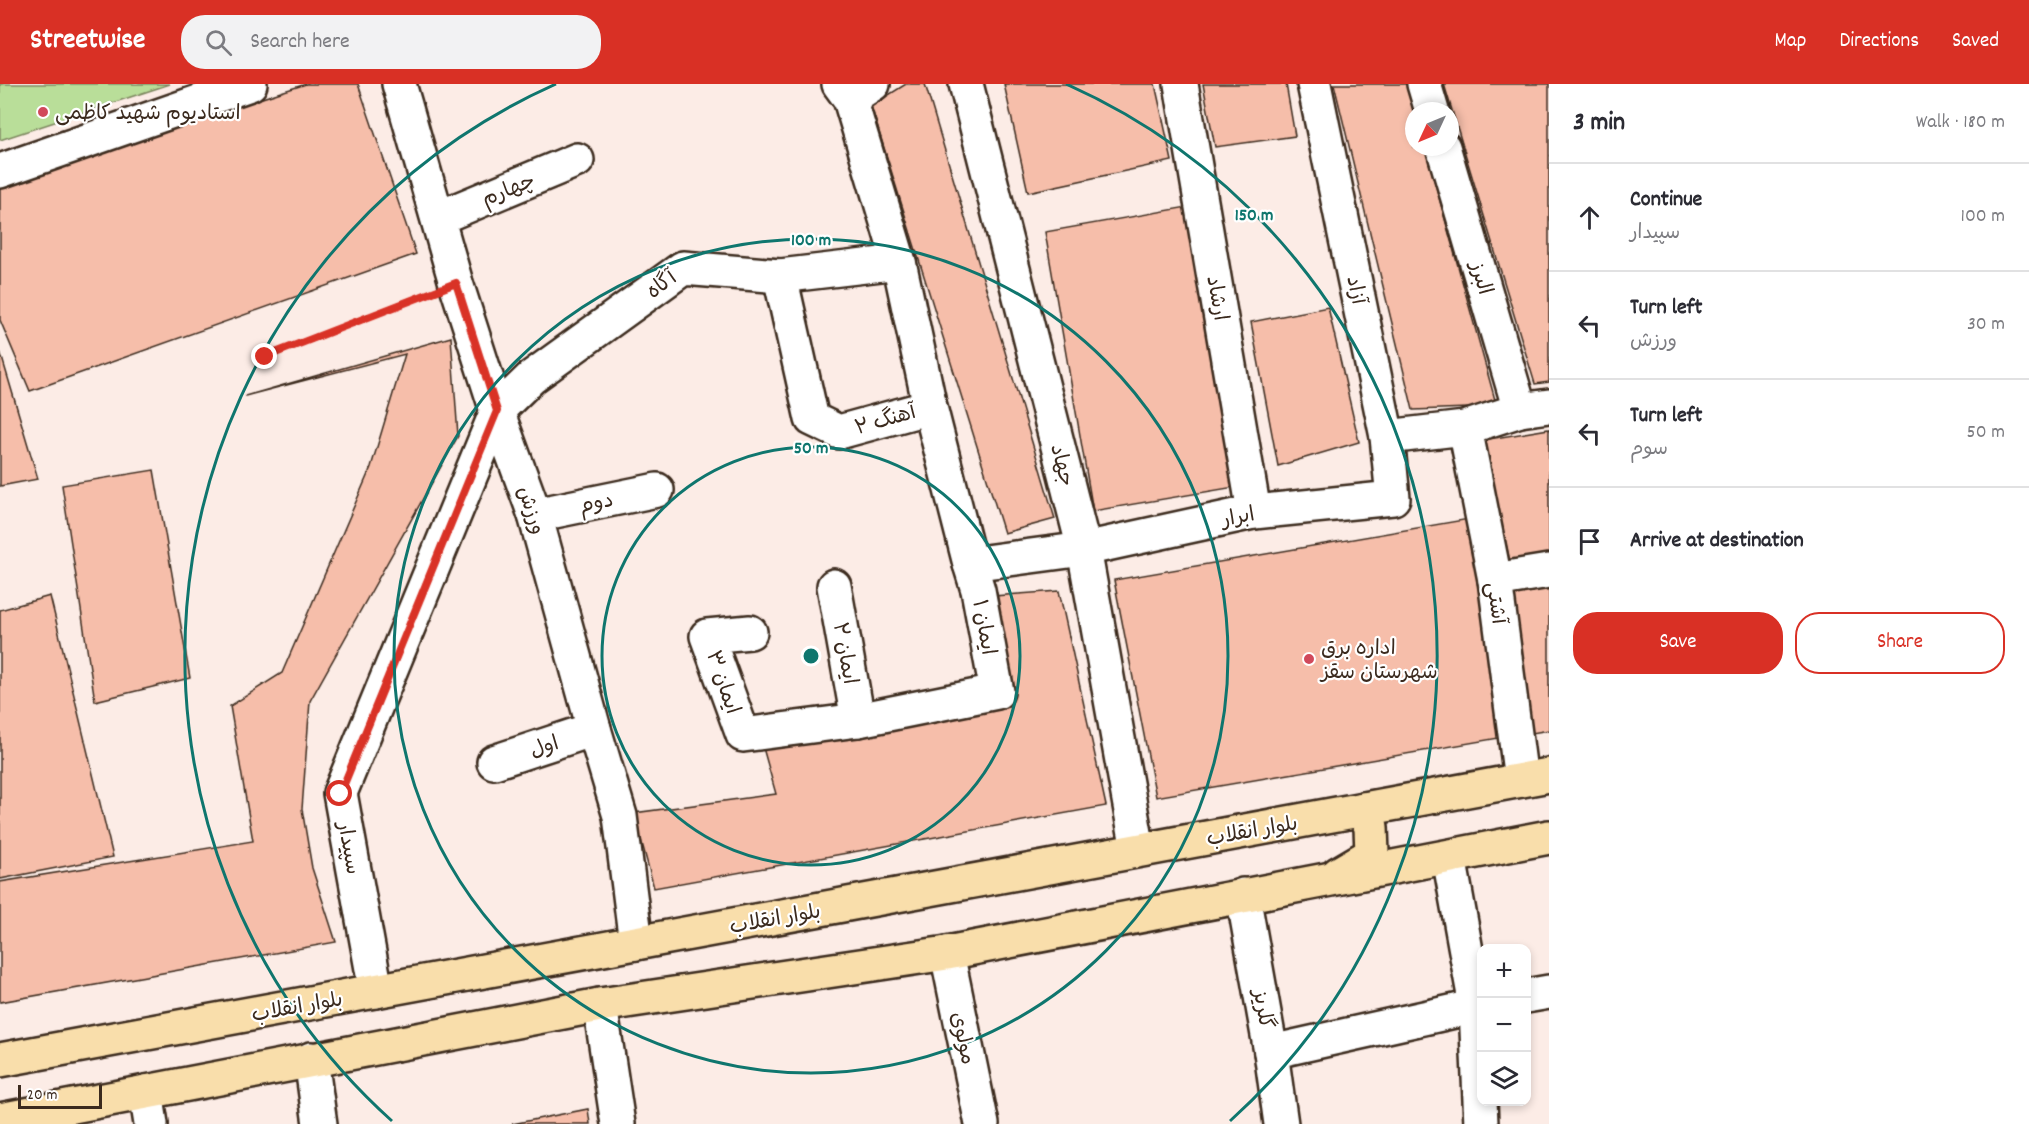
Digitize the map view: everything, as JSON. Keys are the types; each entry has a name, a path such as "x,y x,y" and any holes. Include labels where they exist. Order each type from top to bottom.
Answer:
{"main road":[{"name":"بلوار انقلاب","path":"0,1060 1535,777"},
{"path":"1328,880 1372,854 1371,827 1363,809"},
{"path":"0,1120 600,1005 946,953 1549,837"}],"street":[{"path":"0,171 176,96 250,84"},
{"name":"ورزش","path":"399,84 456,283 497,411 535,515 620,816 636,943"},
{"name":"جهاد","path":"966,84 1084,549 1138,850"},
{"name":"ارشاد","path":"1181,84 1254,512"},
{"name":"آزاد","path":"1314,84 1387,437 1394,498"},
{"path":"1424,84 1429,102"},
{"name":"ایمان ۱","path":"854,89 899,262 930,407 969,564 978,590 997,692 858,720"},
{"name":"البرز","path":"1446,156 1535,408"},
{"name":"چهارم","path":"438,218 577,160"},
{"name":"آگاه","path":"497,411 532,377 683,268 780,276 899,262"},
{"name":"آهنگ ۲","path":"780,276 812,419 839,432 930,407"},
{"path":"1387,437 1465,428 1535,408"},
{"name":"سپیدار","path":"376,991 340,794 497,411"},
{"name":"آشتی","path":"1465,428 1535,777"},
{"name":"دوم","path":"535,515 657,490"},
{"name":"ابرار","path":"969,564 1084,549 1254,512 1394,498"},
{"path":"1495,580 1549,571"},
{"name":"ایمان ۲","path":"834,586 858,720"},
{"name":"ایمان ۳","path":"750,632 707,636 743,735 858,720"},
{"name":"اول","path":"494,762 594,729"},
{"path":"1449,857 1477,998"},
{"name":"گلریز","path":"1243,895 1271,1052 1281,1124"},
{"name":"مولوی","path":"946,953 982,1124"},
{"path":"1531,995 1549,992"},
{"path":"600,1005 618,1124"},
{"path":"1271,1052 1477,1006"},
{"path":"1480,1052 1481,1124"},
{"path":"311,1059 320,1124"},
{"path":"146,1092 151,1124"}],"path":[{"path":"265,357 456,283"}],"green space":[{"name":"استادیوم شهید کاظمی","path":"0,84 170,84 0,140"}],"building":[{"path":"306,84 358,84 416,254 30,391 0,320 0,182"},
{"path":"906,84 925,84 1055,519 1004,533 871,106"},
{"path":"1004,84 1155,84 1172,161 1028,192"},
{"path":"1203,84 1286,84 1295,136 1215,147"},
{"path":"1334,84 1407,84 1412,102 1405,102 1405,156 1427,156 1497,407 1413,410"},
{"path":"1444,84 1549,84 1549,382 1535,384 1459,133 1459,102 1449,102"},
{"path":"1187,207 1235,487 1093,511 1045,232"},
{"path":"1328,307 1359,442 1278,466 1251,322"},
{"path":"451,337 458,436 310,701 302,809 312,868 336,942 0,1002 0,882 253,841 230,706 282,673 371,467 405,354 245,396"},
{"path":"0,351 38,479 0,486"},
{"path":"1549,429 1549,554 1510,562 1483,440"},
{"path":"154,470 190,678 95,701 62,485"},
{"name":"اداره برق شهرستان سقز","path":"1469,519 1499,738 1156,797 1114,580"},
{"path":"1549,587 1549,730 1532,733 1511,591"},
{"path":"1059,591 1106,806 654,888 634,813 776,794 762,744 1006,701 994,596"},
{"path":"50,596 113,857 0,879 0,610"},
{"path":"588,1109 590,1124 512,1124"}],"place":[{"name":"استادیوم شهید کاظمی","path":"43,112"},
{"name":"اداره برق شهرستان سقز","path":"1309,659"}],"route":[{"path":"265,357 456,283 497,411 340,794"}]}
